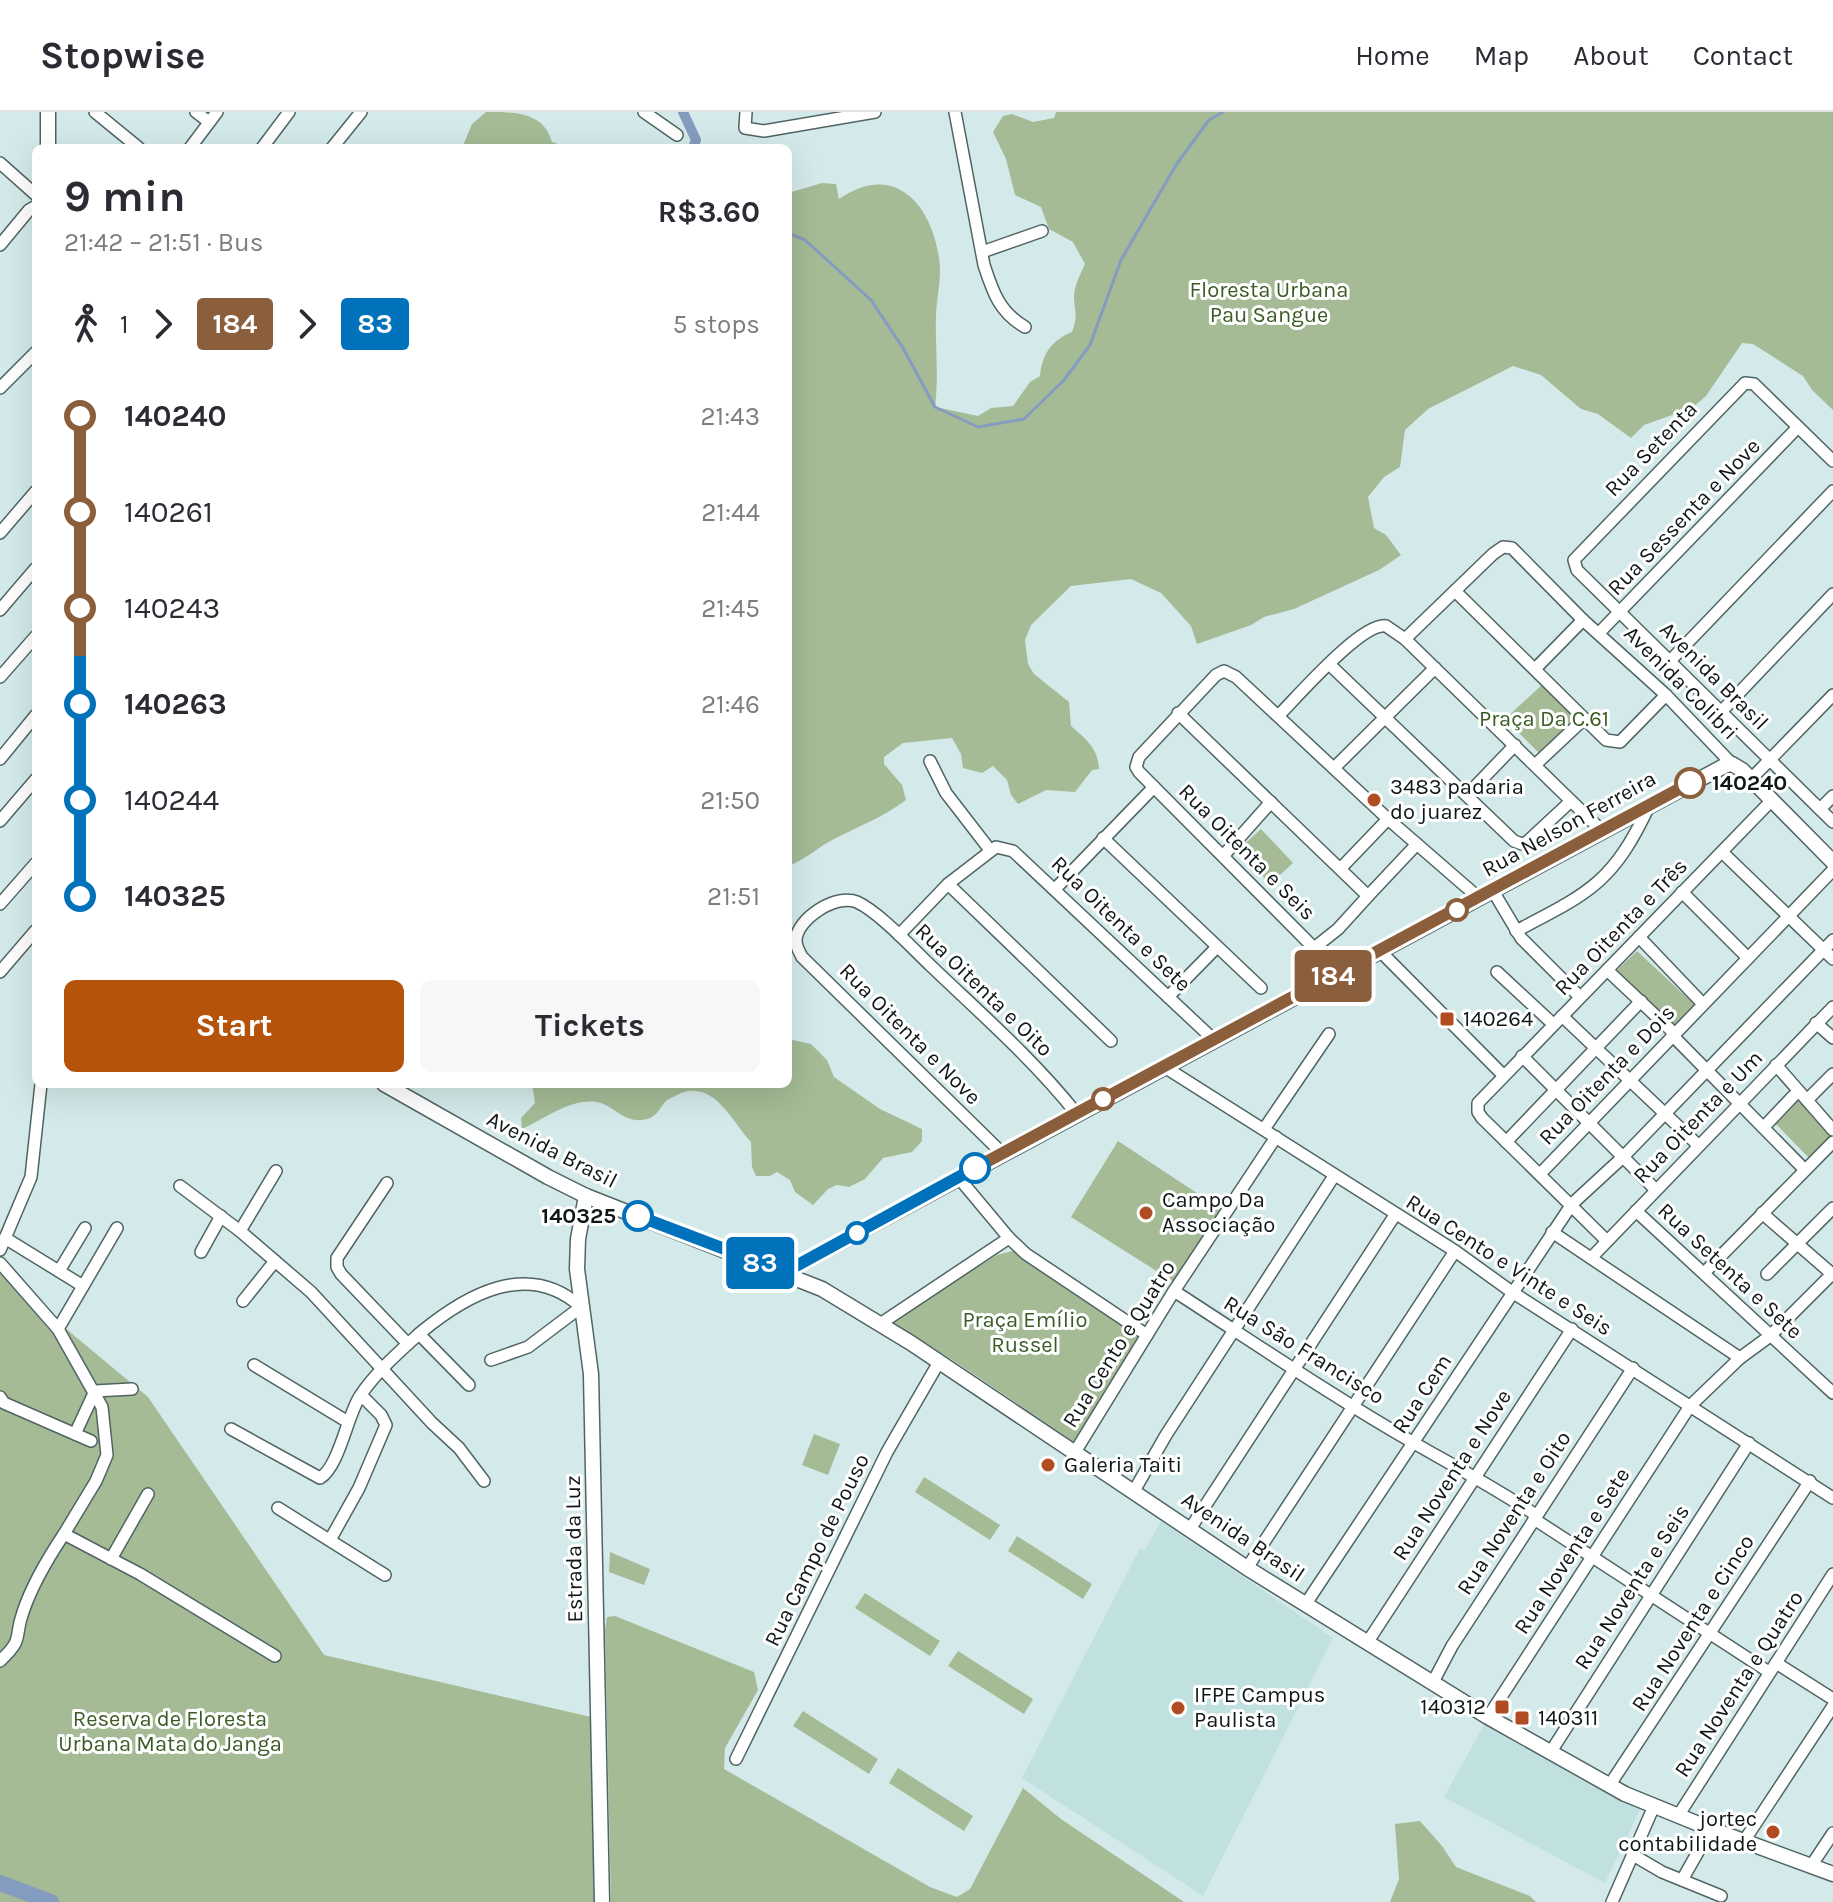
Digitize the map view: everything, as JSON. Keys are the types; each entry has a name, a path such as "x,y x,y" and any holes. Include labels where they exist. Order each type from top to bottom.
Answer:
{"main road":[{"path":"48,112 48,144"},
{"name":"Rua Nelson Ferreira","path":"785,1272 1716,769 1741,771"},
{"name":"Avenida Colibri","path":"1741,771 1833,862"},
{"name":"Avenida Brasil","path":"391,1088 586,1196 822,1289 939,1362 1305,1605 1488,1717 1609,1786 1711,1829 1833,1874"},
{"name":"Estrada da Luz","path":"586,1196 578,1239 581,1307 592,1390 602,1902"}],"street":[{"path":"95,112 134,144"},
{"path":"196,112 209,122"},
{"path":"193,144 217,112"},
{"path":"265,144 289,112"},
{"path":"335,144 361,112"},
{"path":"644,112 677,135"},
{"path":"745,117 747,130 764,131 812,118 875,112"},
{"path":"955,112 991,287 1000,307 1011,319 1025,327"},
{"path":"0,163 32,191"},
{"path":"0,245 32,208"},
{"path":"982,252 1042,231"},
{"path":"0,388 32,356"},
{"name":"Rua Setenta","path":"1575,556 1740,387 1750,382 1758,387 1798,427"},
{"path":"1798,427 1833,461"},
{"name":"Rua Sessenta e Nove","path":"1599,633 1798,427"},
{"path":"1669,662 1833,491"},
{"path":"0,533 32,496"},
{"name":"Avenida Colibri","path":"1455,591 1493,554 1507,547 1519,553 1583,620 1666,695 1741,771"},
{"name":"Avenida Brasil","path":"1575,556 1577,570 1833,822"},
{"path":"0,610 32,573"},
{"path":"1405,639 1455,591 1606,740 1617,743 1666,695"},
{"path":"1720,713 1833,594"},
{"path":"1535,669 1583,620"},
{"path":"1279,715 1355,639 1373,627 1386,626 1405,639 1602,831"},
{"path":"0,677 32,641"},
{"path":"1329,664 1514,841 1522,844 1571,801"},
{"path":"1334,768 1435,668"},
{"path":"1368,897 1178,713 1216,675 1224,671 1236,677 1388,819 1486,894 1533,952 1580,997"},
{"path":"1741,771 1768,761 1833,695"},
{"name":"Rua Oitenta e Seis","path":"1178,713 1139,757 1136,767 1314,948 1335,975"},
{"path":"1535,765 1584,719"},
{"path":"0,759 32,720"},
{"path":"1467,795 1515,745"},
{"path":"899,935 948,884 993,849 946,793 930,761"},
{"path":"0,821 32,784"},
{"path":"1055,889 1154,787"},
{"path":"1820,809 1833,796"},
{"path":"0,798 11,808"},
{"name":"Rua Oitenta e Três","path":"1506,1142 1482,1118 1478,1103 1771,801"},
{"path":"1223,856 1271,802"},
{"path":"1516,931 1573,901 1605,878 1630,843 1650,805"},
{"path":"1341,868 1388,819"},
{"path":"1103,838 1261,988"},
{"path":"1314,948 1338,929 1417,844"},
{"name":"Rua Oitenta e Sete","path":"993,849 1021,855 1214,1040"},
{"path":"1722,852 1833,959"},
{"path":"0,904 32,868"},
{"name":"Rua Oitenta e Dois","path":"1540,1174 1833,870"},
{"path":"948,884 1111,1041"},
{"path":"1682,892 1748,958"},
{"name":"Rua Oitenta e Oito","path":"796,938 817,911 828,903 842,900 859,903 899,935 1013,1044 1076,1113"},
{"path":"0,972 32,935"},
{"name":"Rua Oitenta e Dois","path":"1639,937 1703,1004"},
{"name":"Rua Oitenta e Nove","path":"796,938 802,957 1003,1154"},
{"name":"Rua Cem","path":"1305,1605 1572,1204 1623,1157 1833,940"},
{"path":"1168,997 1217,947"},
{"path":"1381,952 1503,1075"},
{"path":"1607,970 1805,1170"},
{"path":"1497,972 1596,1049 1698,1145"},
{"path":"1607,1241 1506,1142 1641,1001"},
{"name":"Rua Oitenta e Um","path":"1592,1257 1833,1007"},
{"path":"1816,1023 1833,1038"},
{"path":"1264,1129 1329,1034"},
{"path":"1522,1056 1655,1189"},
{"path":"1776,1065 1833,1130"},
{"name":"Rua Cento e Vinte e Seis","path":"1163,1066 1455,1251 1512,1292 1833,1498"},
{"path":"1807,1100 1833,1074"},
{"path":"0,1250 31,1177 41,1088"},
{"path":"1764,1127 1798,1091"},
{"name":"Rua Cento e Quatro","path":"1075,1452 1174,1291 1276,1137"},
{"path":"1704,1273 1833,1142"},
{"path":"240,1231 276,1171"},
{"path":"1134,1491 1166,1435 1334,1176"},
{"path":"958,1177 1026,1254 1147,1335"},
{"path":"387,1183 336,1263 341,1274 408,1344"},
{"path":"180,1186 240,1231 337,1318 459,1448 484,1481"},
{"path":"1767,1274 1833,1208"},
{"name":"Rua Setenta e Sete","path":"1636,1211 1828,1389"},
{"path":"1762,1213 1832,1274"},
{"path":"1190,1529 1395,1215"},
{"path":"201,1252 221,1216"},
{"path":"59,1271 85,1228"},
{"path":"58,1329 117,1228"},
{"path":"1552,1232 1740,1358"},
{"path":"5,1238 83,1286"},
{"path":"880,1324 1009,1238"},
{"path":"1247,1568 1455,1251"},
{"path":"243,1301 275,1261"},
{"path":"0,1263 58,1329 95,1391 102,1407 107,1455 96,1481 49,1556 22,1613 17,1645 0,1661"},
{"name":"Rua Noventa e Sete","path":"1488,1717 1690,1406 1740,1358 1770,1336 1832,1274"},
{"path":"231,1429 311,1476 320,1478 326,1474 334,1458 361,1395 382,1369 419,1334 471,1298 505,1285 528,1284 555,1290 581,1307 528,1347 491,1360"},
{"name":"Rua São Francisco","path":"1174,1291 1414,1443 1475,1475 1592,1557 1711,1633 1833,1699"},
{"name":"Rua Noventa e Nove","path":"1367,1643 1572,1329"},
{"path":"419,1334 469,1385"},
{"name":"Rua Campo de Pouso","path":"736,1759 887,1452 939,1362"},
{"path":"254,1365 348,1422"},
{"name":"Rua Noventa e Oito","path":"1433,1682 1452,1646 1633,1368"},
{"path":"1828,1389 1833,1375"},
{"path":"95,1391 132,1389"},
{"path":"75,1434 95,1391"},
{"path":"330,1540 353,1499 386,1425 381,1415 361,1395"},
{"path":"0,1397 4,1403 91,1441"},
{"name":"Rua Noventa e Seis","path":"1550,1753 1749,1443"},
{"name":"Rua Noventa e Cinco","path":"1609,1786 1810,1481"},
{"path":"111,1559 148,1494"},
{"path":"278,1508 385,1575"},
{"path":"64,1534 275,1656"},
{"name":"Rua Noventa e Quatro","path":"1678,1816 1833,1574"},
{"path":"1744,1841 1833,1706"},
{"path":"1612,1902 1654,1806"},
{"path":"1682,1880 1711,1829"},
{"path":"1811,1866 1833,1833"},
{"path":"1633,1855 1721,1896"}],"shaded area":[{"name":"IFPE Campus Paulista","path":"1161,1521 1333,1638 1203,1896 1022,1778 1140,1548 1145,1550"},
{"path":"1485,1723 1640,1809 1605,1883 1444,1797"}],"green space":[{"path":"486,112 527,116 542,125 552,142 558,144 464,144 472,124"},
{"name":"Floresta Urbana Pau Sangue","path":"1056,112 1833,112 1833,410 1812,390 1803,376 1753,344 1742,343 1706,396 1692,408 1644,425 1631,438 1598,414 1581,409 1541,375 1513,366 1428,409 1405,430 1400,467 1384,477 1368,497 1374,528 1386,535 1401,555 1379,570 1294,609 1264,617 1251,625 1197,644 1191,626 1161,593 1131,579 1071,586 1031,625 1025,640 1028,664 1034,674 1069,702 1071,726 1096,755 1099,769 1092,770 1075,792 1046,790 1018,804 1011,795 1007,780 993,766 982,773 963,768 961,754 952,738 903,743 884,757 884,764 902,785 906,800 792,864 792,192 822,183 836,184 839,199 859,188 877,184 893,186 918,205 928,220 939,258 935,407 978,416 991,408 1013,406 1030,382 1040,376 1049,349 1072,332 1076,318 1075,289 1085,264 1073,242 1049,229 1041,207 1015,195 1006,159 993,132 1003,116 1012,114 1033,122 1054,118"},
{"name":"Praça Da C.61","path":"1545,682 1583,719 1542,756 1505,719"},
{"path":"1261,829 1293,863 1270,884 1238,850"},
{"path":"1637,951 1695,1005 1674,1028 1615,972"},
{"path":"792,1040 811,1044 827,1060 834,1077 880,1109 922,1129 922,1141 912,1152 883,1158 865,1179 849,1187 837,1185 828,1189 813,1205 795,1192 790,1180 777,1172 770,1176 756,1176 752,1167 751,1142 722,1106 704,1093 681,1093 667,1101 650,1118 635,1120 597,1102 577,1103 522,1129 521,1118 535,1103 533,1088 792,1088"},
{"path":"1798,1093 1833,1132 1833,1139 1811,1160 1772,1120"},
{"name":"Campo Da Associação","path":"1118,1141 1221,1209 1174,1282 1071,1217"},
{"name":"Praça Emílio Russel","path":"1016,1250 1142,1336 1076,1443 889,1320 997,1255"},
{"name":"Reserva de Floresta Urbana Mata do Janga","path":"0,1274 148,1397 324,1655 595,1718 598,1902 0,1902"},
{"path":"814,1434 840,1444 828,1475 802,1465"},
{"path":"924,1477 1000,1525 990,1540 915,1492"},
{"path":"1017,1536 1092,1584 1083,1599 1008,1551"},
{"path":"610,1552 650,1569 644,1585 609,1572"},
{"path":"865,1593 940,1641 930,1656 855,1608"},
{"path":"615,1616 754,1672 758,1690 725,1748 724,1769 930,1887 957,1897 970,1889 1023,1788 1061,1819 1184,1902 611,1902 605,1630 607,1617"},
{"path":"958,1651 1033,1699 1024,1714 948,1666"},
{"path":"803,1711 878,1759 869,1774 793,1726"},
{"path":"898,1768 973,1816 964,1831 889,1783"},
{"path":"1420,1821 1456,1867 1530,1896 1536,1902 1390,1902 1399,1879 1395,1824"}],"waterway":[{"path":"683,112 696,140 694,144"},
{"path":"792,235 805,240 871,300 903,348 935,407 978,427 1024,419 1064,380 1090,345 1121,260 1176,165 1209,120 1223,112"},
{"path":"0,1883 51,1902"}],"bus line":[{"name":"184","path":"975,1168 1690,783"},
{"name":"83","path":"638,1216 785,1272 975,1168"}],"place":[{"name":"140240","path":"1690,783"},
{"name":"3483 padaria do juarez","path":"1374,800"},
{"name":"140264","path":"1447,1019"},
{"name":"Campo Da Associação","path":"1146,1213"},
{"name":"140325","path":"638,1216"},
{"name":"Galeria Taiti","path":"1048,1465"},
{"name":"140312","path":"1502,1707"},
{"name":"IFPE Campus Paulista","path":"1178,1708"},
{"name":"140311","path":"1522,1718"},
{"name":"jortec contabilidade","path":"1773,1832"}]}
